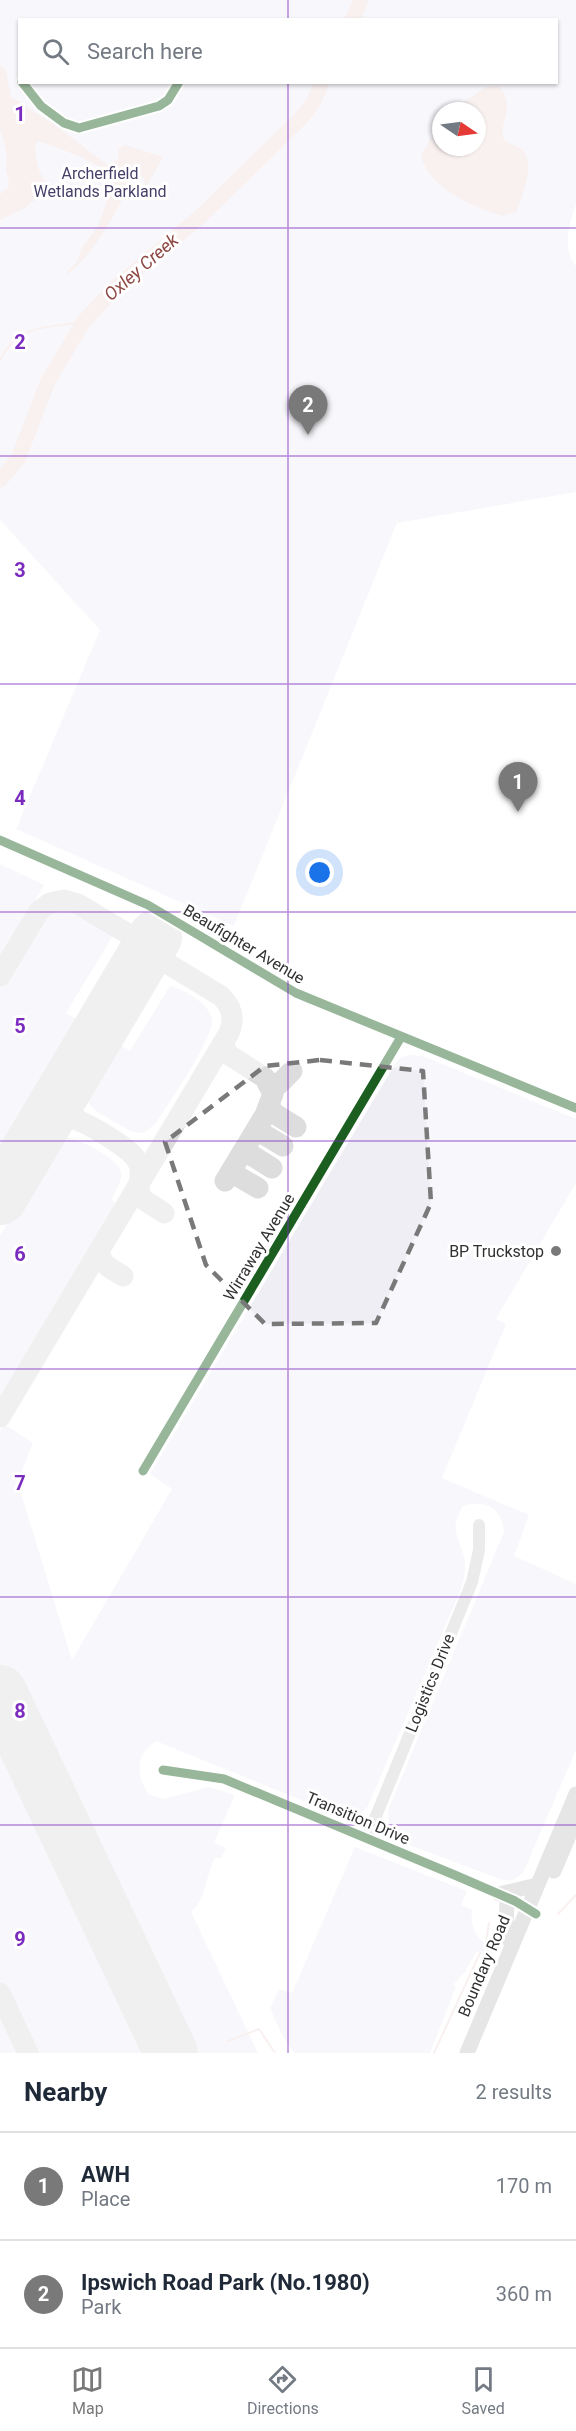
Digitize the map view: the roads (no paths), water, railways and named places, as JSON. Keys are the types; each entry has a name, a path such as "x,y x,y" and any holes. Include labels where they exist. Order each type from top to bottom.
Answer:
{"main road":[{"name":"Boundary Road","path":"477,2053 532,1911 537,1885 576,1794"},
{"name":"Boundary Road","path":"467,2053 512,1946 532,1911 576,1819"},
{"path":"512,1946 506,1931 503,1896 537,1885"}],"street":[{"name":"Beaufighter Avenue","path":"0,840 124,893 170,918 275,983 576,1108"},
{"name":"Wirraway Avenue","path":"143,1471 402,1037"},
{"name":"Logistics Drive","path":"367,1838 472,1582 479,1550 479,1525"},
{"name":"Transition Drive","path":"163,1770 225,1779 503,1896 532,1911"}],"waterway":[{"name":"Oxley Creek","path":"353,18 361,0"},
{"name":"Oxley Creek","path":"0,480 18,459 48,381 84,321 116,287 201,216 301,118 313,103 321,84"},
{"path":"0,360 8,347 25,333 84,321"},
{"path":"558,1914 576,1895"},
{"path":"486,1941 489,1923"},
{"path":"434,2053 480,1953"},
{"path":"228,2041 259,2029 275,2053"}],"place":[{"name":"Ipswich Road Park (No.1980)","path":"308,435"},
{"name":"AWH","path":"518,812"},
{"name":"BP Truckstop","path":"556,1251"}],"park label":[{"name":"Archerfield Wetlands Parkland","path":"100,182"}]}
